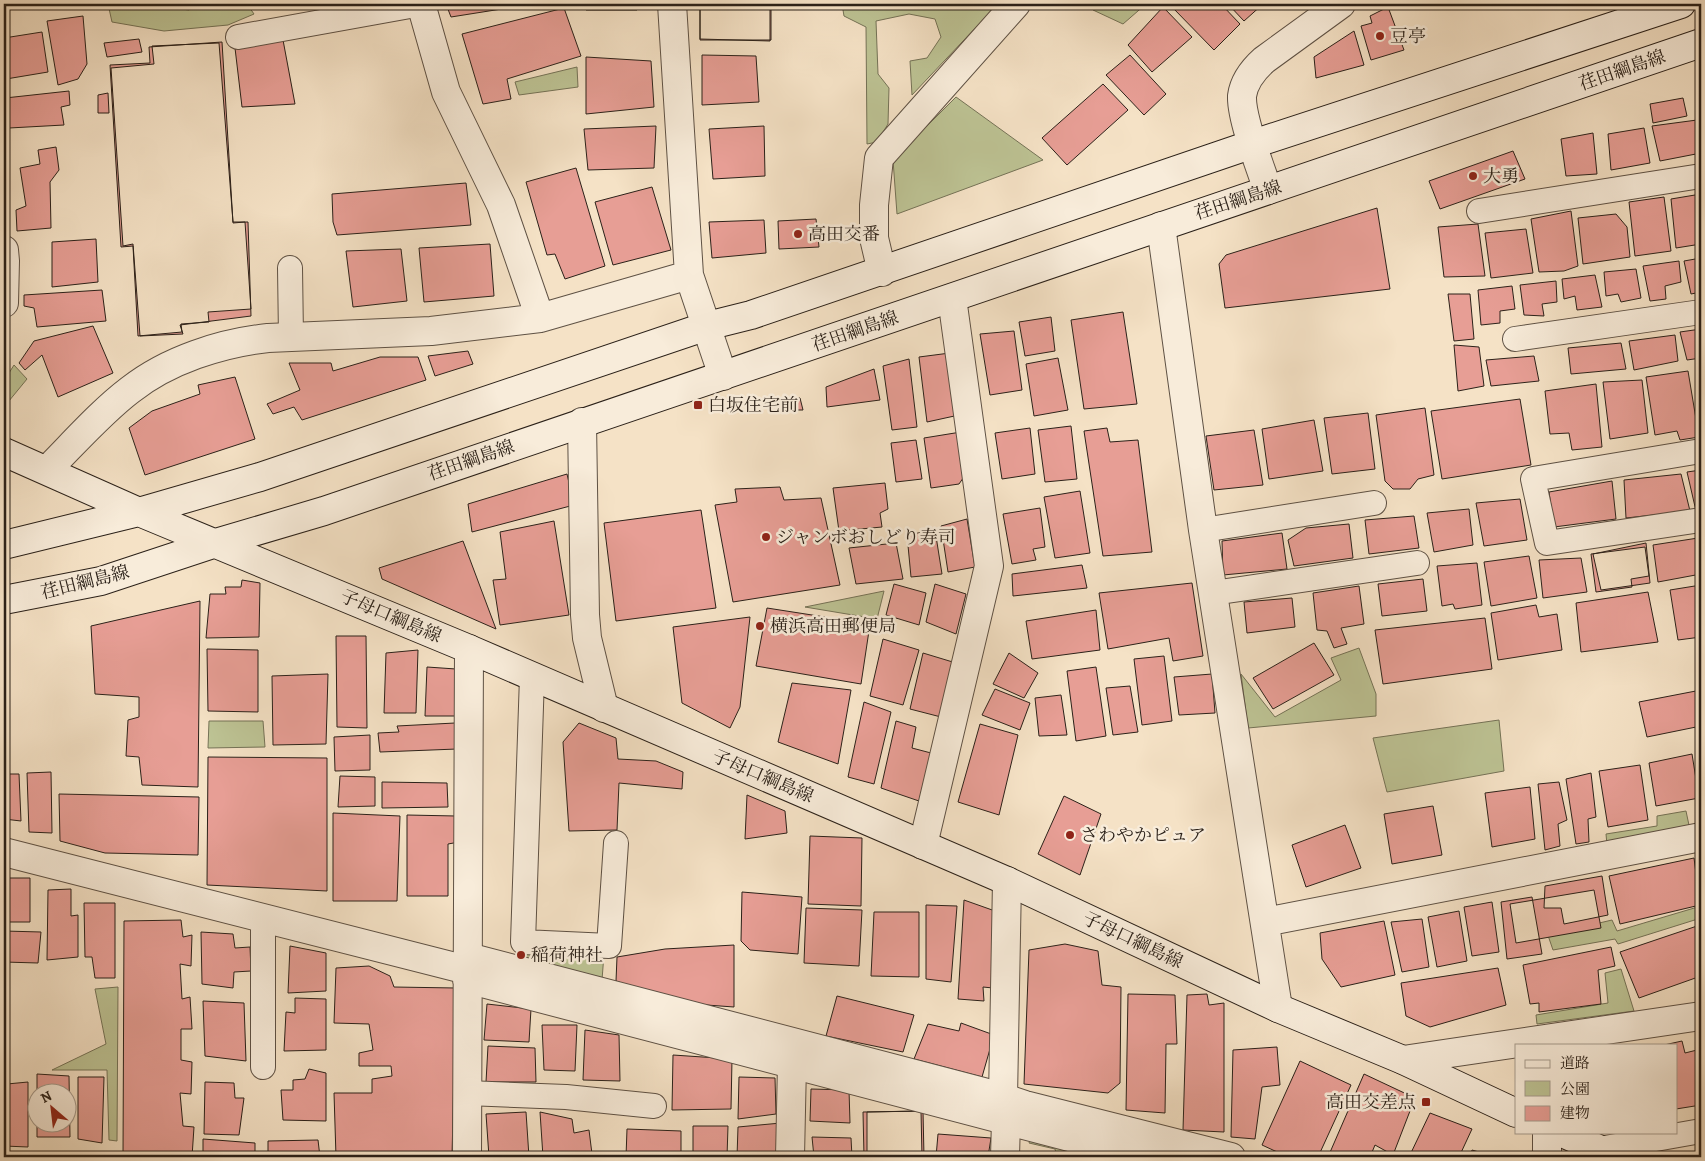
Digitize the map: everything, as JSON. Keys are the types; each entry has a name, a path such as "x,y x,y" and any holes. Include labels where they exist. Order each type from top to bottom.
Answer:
{"street":[{"path":"421,4 446,92 501,205 540,318"},
{"path":"672,4 689,275 723,376"},
{"path":"882,272 874,238 874,205 879,158 1016,4"},
{"path":"1268,190 1245,117 1242,96 1245,86 1250,76 1264,60 1341,4"},
{"path":"4,546 139,512 260,477 707,326 751,315 882,272 1253,144 1681,4"},
{"name":"荏田綱島線","path":"4,600 101,581 216,543 324,511 1701,43"},
{"path":"1161,226 1203,530 1278,1008"},
{"path":"4,250 4,303"},
{"path":"47,470 130,389 167,368 206,351 247,340 431,331 540,318 689,275"},
{"path":"923,845 989,566 952,298"},
{"path":"582,422 585,615 587,638 604,708"},
{"name":"子母口綱島線","path":"4,452 139,512 469,649 1007,881 1278,1008 1403,1060 1515,1112"},
{"path":"467,1157 469,649"},
{"path":"1265,922 1701,837"},
{"path":"4,852 468,969 1004,1109 1146,1157"},
{"path":"1005,1157 1007,881"},
{"path":"468,969 792,1064 1004,1109 1025,1105 1232,1157"},
{"path":"1403,1060 1701,1016"},
{"path":"790,1157 792,1064"},
{"path":"1547,1134 1547,1157"},
{"path":"1565,1134 1608,1153"}],"lane":[{"path":"238,37 421,4"},
{"path":"1479,211 1701,176"},
{"path":"290,268 291,337"},
{"path":"1515,340 1701,312"},
{"path":"1701,451 1533,479 1547,543 1701,520"},
{"path":"1203,530 1374,503"},
{"path":"1213,593 1417,563"},
{"path":"532,676 523,942 609,946 616,844"},
{"path":"263,918 263,1068"},
{"path":"467,1093 566,1097 654,1106"},
{"path":"1608,1153 1701,1131"}],"green space":[{"path":"108,4 158,4 159,6 189,10 196,4 247,4 254,14 228,25 164,31 112,22"},
{"path":"842,4 998,4 912,95 910,61 927,58 941,37 935,19 909,14 876,21 878,74 889,88 888,124 877,142 867,144 866,27 844,16"},
{"path":"1093,4 1146,4 1123,24 1093,10"},
{"path":"577,67 578,87 519,95 515,82"},
{"path":"956,97 1043,160 897,214 893,160"},
{"path":"14,365 27,379 4,407 4,381"},
{"path":"884,591 877,619 805,607"},
{"path":"1359,648 1376,694 1376,716 1248,728 1241,674 1275,717 1341,680 1331,658"},
{"path":"1499,720 1504,771 1387,792 1373,738"},
{"path":"209,721 263,721 265,747 208,748"},
{"path":"1686,811 1690,830 1607,845 1606,834 1657,826 1657,816"},
{"path":"1701,906 1701,918 1618,944 1615,939 1553,950 1541,915 1561,932 1612,920 1617,931"},
{"path":"583,948 604,954 602,980 517,958 523,950 568,956"},
{"path":"1621,969 1634,1011 1537,1024 1536,1015 1608,1003 1605,973"},
{"path":"118,987 117,1141 109,1140 107,1070 52,1070 106,1044 95,989"},
{"path":"1033,1132 1073,1144 1069,1157 1057,1157 1055,1149 1029,1143"}],"building":[{"path":"280,4 317,4 280,8"},
{"path":"446,4 533,4 451,17"},
{"path":"587,4 637,4 637,10 586,10"},
{"path":"700,4 770,4 770,41 700,39"},
{"path":"700,4 771,4 771,40 700,40"},
{"path":"1062,4 1082,4 1080,9"},
{"path":"1178,4 1221,4 1240,24 1214,50 1173,8"},
{"path":"1228,4 1263,4 1244,21"},
{"path":"1163,7 1192,37 1152,72 1128,45"},
{"path":"1388,7 1404,50 1371,60 1361,26 1372,23 1370,16"},
{"path":"564,8 581,56 507,79 511,99 483,104 462,34"},
{"path":"83,16 87,64 78,79 58,85 47,21"},
{"path":"1354,31 1364,65 1316,78 1314,57"},
{"path":"42,32 48,72 6,79 4,38"},
{"path":"139,39 142,52 107,57 104,43"},
{"path":"283,40 295,104 242,107 235,48"},
{"path":"222,42 233,223 245,222 251,309 208,312 209,322 181,324 182,332 138,336 133,246 121,247 110,65 150,63 149,47"},
{"path":"219,43 233,222 248,222 251,316 180,325 183,334 140,336 133,244 123,246 111,68 154,64 152,46"},
{"path":"702,55 756,56 759,102 702,105"},
{"path":"1130,55 1166,94 1144,115 1106,75"},
{"path":"586,57 651,61 654,107 586,114"},
{"path":"1103,84 1128,110 1067,165 1042,138"},
{"path":"69,91 70,105 61,107 64,125 9,128 5,98"},
{"path":"108,93 109,113 98,113 98,95"},
{"path":"1683,98 1687,116 1653,123 1650,104"},
{"path":"1697,120 1701,153 1660,161 1652,126"},
{"path":"656,126 654,168 588,170 584,129"},
{"path":"764,126 765,176 713,179 709,129"},
{"path":"1644,128 1650,163 1611,170 1608,134"},
{"path":"1593,133 1597,174 1566,176 1561,139"},
{"path":"56,147 59,170 50,182 51,228 17,231 16,210 26,206 20,168 40,164 38,150"},
{"path":"1513,151 1525,179 1440,209 1429,181"},
{"path":"576,168 605,266 565,279 555,254 547,255 526,182"},
{"path":"466,183 471,225 337,235 333,222 332,194"},
{"path":"652,187 671,250 613,265 595,202"},
{"path":"1701,194 1701,244 1676,248 1671,199"},
{"path":"1664,197 1671,251 1635,256 1629,202"},
{"path":"1377,208 1390,289 1225,308 1219,264 1226,255"},
{"path":"1571,211 1578,266 1564,271 1539,272 1531,219"},
{"path":"1616,214 1627,227 1630,257 1583,264 1578,218"},
{"name":"高田交番","path":"816,219 819,247 779,249 778,221"},
{"path":"764,220 766,253 712,258 709,222"},
{"path":"1478,224 1485,276 1444,277 1438,227"},
{"path":"1526,229 1533,273 1491,278 1485,233"},
{"path":"96,239 98,282 52,287 52,242"},
{"path":"490,244 494,296 424,302 419,248"},
{"path":"401,249 407,301 353,307 346,251"},
{"path":"1701,258 1701,292 1691,294 1684,261"},
{"path":"1679,261 1681,282 1665,286 1666,299 1650,301 1643,266"},
{"path":"1636,269 1641,298 1621,302 1618,294 1606,296 1604,272"},
{"path":"1595,275 1602,307 1577,310 1575,296 1564,299 1562,279"},
{"path":"1556,281 1557,302 1542,304 1544,316 1524,315 1520,285"},
{"path":"1512,286 1515,309 1500,311 1500,323 1481,325 1478,290"},
{"path":"102,290 106,321 37,327 34,308 24,306 24,295"},
{"path":"1448,294 1470,294 1474,339 1454,341"},
{"path":"1123,312 1137,404 1084,409 1071,320"},
{"path":"1051,317 1055,351 1025,356 1019,322"},
{"path":"93,326 113,373 58,397 42,355 25,370 19,363 34,341"},
{"path":"1701,329 1701,358 1687,360 1680,332"},
{"path":"1014,331 1022,390 990,395 980,334"},
{"path":"1675,335 1678,361 1634,370 1629,341"},
{"path":"1621,343 1626,369 1571,374 1568,348"},
{"path":"1454,345 1479,347 1484,386 1458,391"},
{"path":"468,351 473,364 435,376 428,356"},
{"path":"950,353 959,415 927,422 919,357"},
{"path":"1534,356 1539,381 1491,386 1486,360"},
{"path":"380,357 418,357 426,380 302,420 294,407 273,414 267,404 300,390 289,363 331,363 333,371"},
{"path":"1058,358 1068,410 1034,416 1026,364"},
{"path":"909,359 917,427 892,430 883,366"},
{"path":"1701,367 1701,399 1696,368"},
{"path":"874,369 880,400 827,407 826,387"},
{"path":"1688,371 1699,437 1680,440 1677,431 1655,435 1646,377"},
{"path":"235,377 255,439 145,475 129,428 152,411 200,394 198,385"},
{"path":"1642,380 1648,433 1610,439 1603,382"},
{"path":"1596,384 1602,447 1572,450 1569,433 1550,434 1545,391"},
{"path":"787,397 800,398 803,410 789,410"},
{"path":"1520,399 1531,465 1442,479 1431,411"},
{"path":"1425,408 1434,475 1418,479 1410,489 1393,489 1385,481 1376,415"},
{"path":"1368,413 1375,469 1332,474 1324,418"},
{"path":"1314,420 1323,471 1269,479 1262,429"},
{"path":"1071,426 1077,479 1045,482 1038,430"},
{"path":"1030,428 1035,474 1002,479 995,433"},
{"path":"1107,428 1110,442 1138,440 1152,552 1103,556 1084,431"},
{"path":"1254,430 1263,485 1214,490 1206,436"},
{"path":"961,432 968,471 959,484 931,488 924,438"},
{"path":"916,440 922,479 896,482 891,443"},
{"path":"1701,470 1701,510 1696,511 1687,472"},
{"path":"567,474 574,505 472,532 468,504"},
{"path":"1681,474 1690,511 1626,518 1624,480"},
{"path":"1612,481 1616,519 1554,527 1549,492"},
{"path":"885,483 888,509 880,513 882,527 839,531 833,488"},
{"path":"780,487 784,500 821,498 840,585 733,602 715,505 737,502 735,489"},
{"path":"1080,491 1090,553 1055,558 1044,497"},
{"path":"1520,499 1527,540 1484,546 1476,503"},
{"path":"1040,508 1045,547 1033,549 1036,560 1012,564 1003,514"},
{"path":"1469,509 1473,545 1434,552 1427,513"},
{"path":"701,510 716,608 616,621 604,523"},
{"path":"1414,516 1419,548 1369,554 1365,520"},
{"path":"967,519 975,567 948,572 941,526"},
{"path":"554,521 569,615 500,625 493,580 506,579 500,532"},
{"path":"1349,524 1353,558 1294,566 1288,540 1306,528"},
{"path":"935,530 942,574 911,577 907,535"},
{"path":"1282,533 1287,569 1223,575 1222,541"},
{"path":"1698,538 1701,554 1701,574 1658,582 1653,545"},
{"path":"463,541 496,629 382,579 379,568"},
{"path":"896,543 903,579 856,584 849,548"},
{"path":"1646,543 1650,583 1601,590 1593,554"},
{"path":"1645,547 1649,576 1631,579 1632,587 1596,592 1591,554"},
{"path":"1529,556 1537,598 1491,606 1484,562"},
{"path":"1581,558 1587,592 1543,598 1539,560"},
{"path":"1477,563 1482,605 1455,609 1453,604 1442,606 1437,566"},
{"path":"1082,565 1087,588 1013,596 1012,574"},
{"path":"1423,579 1427,611 1382,616 1378,584"},
{"path":"242,580 260,583 259,637 206,638 210,594 226,594 225,587 241,587"},
{"path":"1192,583 1203,656 1173,661 1169,638 1108,649 1099,593"},
{"path":"894,584 926,593 919,625 886,615"},
{"path":"935,584 966,594 956,634 926,622"},
{"path":"1701,585 1701,637 1678,640 1670,590"},
{"path":"1359,586 1364,624 1341,628 1347,644 1334,648 1327,631 1317,630 1313,593"},
{"path":"1648,592 1658,642 1581,652 1576,603"},
{"path":"1292,598 1295,627 1247,633 1244,602"},
{"path":"200,601 198,787 142,785 139,757 126,756 128,720 139,717 139,697 95,694 91,626"},
{"path":"1536,605 1539,617 1557,614 1562,650 1498,660 1491,613"},
{"path":"767,608 870,624 861,684 756,666"},
{"path":"1096,610 1100,650 1032,659 1026,621"},
{"path":"750,617 740,707 730,728 682,703 673,627"},
{"path":"1485,618 1492,669 1383,684 1375,630"},
{"path":"336,636 366,636 367,728 337,727"},
{"path":"883,639 919,650 903,705 870,696"},
{"path":"1314,643 1334,675 1273,709 1253,678"},
{"path":"207,649 258,650 258,712 208,711"},
{"path":"418,650 416,713 384,713 386,653"},
{"path":"923,653 956,663 941,717 910,709"},
{"path":"1009,653 1038,673 1024,698 993,684"},
{"path":"1164,656 1172,721 1142,725 1134,659"},
{"path":"427,667 456,669 456,716 425,716"},
{"path":"1096,667 1106,736 1076,741 1067,671"},
{"path":"328,674 326,744 273,745 272,676"},
{"path":"1212,674 1215,713 1179,715 1174,677"},
{"path":"792,683 851,690 838,764 778,742"},
{"path":"1130,686 1138,732 1113,735 1106,688"},
{"path":"995,689 1030,703 1020,730 982,715"},
{"path":"1701,690 1701,726 1647,737 1639,702"},
{"path":"1061,695 1067,735 1039,736 1035,698"},
{"path":"864,702 891,712 874,784 848,777"},
{"path":"896,721 916,727 912,748 931,753 919,801 881,788"},
{"path":"455,723 457,749 380,752 378,733 399,732 397,726"},
{"path":"579,723 616,738 618,759 656,761 683,772 682,789 619,783 617,830 569,831 563,742"},
{"path":"980,724 1018,735 999,815 958,802"},
{"path":"370,735 370,770 335,771 334,737"},
{"path":"1692,754 1699,798 1656,806 1649,763"},
{"path":"208,757 327,758 327,891 207,885"},
{"path":"1640,765 1648,820 1608,827 1599,771"},
{"path":"51,772 52,833 29,832 27,773"},
{"path":"1591,773 1596,817 1588,819 1589,842 1576,844 1566,779"},
{"path":"4,774 19,774 21,821 4,819"},
{"path":"340,776 375,777 375,806 338,807"},
{"path":"382,782 447,783 448,807 382,808"},
{"path":"1559,782 1567,820 1558,824 1560,846 1545,850 1538,784"},
{"path":"1530,787 1535,839 1492,847 1485,793"},
{"path":"59,794 199,797 198,855 105,853 60,841"},
{"path":"747,795 785,811 787,833 745,839"},
{"path":"1064,796 1101,814 1080,875 1038,854"},
{"path":"1433,806 1442,855 1392,864 1384,814"},
{"path":"333,813 400,816 397,901 333,901"},
{"path":"407,815 456,816 459,842 448,844 448,896 407,896"},
{"path":"1345,825 1361,868 1306,887 1292,845"},
{"path":"810,836 862,838 861,906 808,904"},
{"path":"1694,858 1700,905 1620,924 1609,876"},
{"path":"1602,876 1608,915 1564,924 1561,908 1544,908 1545,886"},
{"path":"4,878 30,878 30,922 4,922"},
{"path":"71,889 71,916 78,915 78,957 47,960 48,890"},
{"path":"1594,890 1601,928 1516,943 1510,904"},
{"path":"742,892 802,897 798,954 750,950 741,941"},
{"path":"1532,897 1542,954 1507,959 1501,902"},
{"path":"964,900 995,911 993,988 983,987 984,1001 958,999"},
{"path":"1492,902 1499,952 1472,956 1464,907"},
{"path":"84,903 115,903 115,978 95,978 92,957 85,957"},
{"path":"926,905 957,906 951,982 926,979"},
{"path":"806,908 862,910 859,966 804,963"},
{"path":"1459,911 1467,961 1437,967 1428,917"},
{"path":"874,912 919,912 919,977 871,976"},
{"path":"1422,919 1429,967 1402,972 1391,922"},
{"path":"181,920 183,937 192,935 191,966 180,964 182,999 190,997 192,1029 181,1029 181,1060 192,1062 191,1094 180,1093 183,1126 194,1127 192,1157 123,1157 124,921"},
{"path":"1384,921 1395,975 1341,987 1322,959 1320,933"},
{"path":"1700,925 1701,976 1639,998 1620,952"},
{"path":"4,931 41,932 38,963 4,962"},
{"path":"201,932 233,934 235,948 250,947 251,971 234,972 233,988 202,984"},
{"path":"1065,944 1098,951 1102,985 1121,987 1120,1083 1108,1093 1024,1084 1029,950"},
{"path":"734,945 734,1007 679,1003 616,981 617,957 665,949"},
{"path":"290,946 326,953 326,991 288,993"},
{"path":"1611,947 1615,966 1598,970 1601,1004 1539,1012 1539,1003 1530,1004 1523,965"},
{"path":"369,966 390,976 394,987 456,988 452,1157 336,1157 334,1093 372,1093 372,1079 392,1076 391,1066 359,1066 359,1053 373,1050 369,1024 334,1023 336,968"},
{"path":"1498,968 1506,1005 1430,1027 1406,1016 1401,983"},
{"path":"1128,994 1175,995 1177,1044 1166,1044 1165,1113 1126,1110"},
{"path":"1207,994 1209,1005 1224,1003 1224,1132 1183,1130 1187,995"},
{"path":"837,996 914,1015 903,1052 826,1036"},
{"path":"295,998 326,999 326,1050 284,1051 286,1012 295,1013"},
{"path":"203,1001 244,1003 246,1061 205,1056"},
{"path":"487,1004 531,1009 529,1042 484,1040"},
{"path":"961,1023 994,1035 982,1077 914,1059 928,1024 959,1031"},
{"path":"542,1025 577,1025 575,1071 544,1070"},
{"path":"585,1030 619,1035 620,1081 583,1080"},
{"path":"1682,1041 1685,1053 1701,1049 1701,1105 1678,1109 1678,1044 1668,1044"},
{"path":"488,1046 535,1048 536,1082 486,1082"},
{"path":"1277,1047 1280,1085 1262,1087 1255,1139 1231,1137 1233,1050"},
{"path":"673,1055 732,1059 731,1109 672,1110"},
{"path":"1300,1061 1351,1085 1318,1157 1288,1157 1262,1145"},
{"path":"309,1069 326,1073 326,1121 283,1120 281,1090 293,1090 293,1080 305,1079"},
{"path":"37,1074 69,1076 69,1084 37,1084"},
{"path":"1364,1074 1415,1098 1393,1155 1375,1145 1370,1157 1328,1157"},
{"path":"78,1077 104,1077 102,1143 78,1139"},
{"path":"739,1077 775,1078 776,1114 738,1119"},
{"path":"4,1078 7,1084 28,1082 28,1147 4,1146"},
{"path":"205,1082 234,1083 235,1098 244,1098 239,1135 204,1134"},
{"path":"811,1089 849,1090 850,1123 810,1121"},
{"path":"921,1111 922,1157 864,1157 863,1112"},
{"path":"923,1111 924,1157 867,1157 867,1112"},
{"path":"526,1112 529,1157 489,1157 486,1114"},
{"path":"540,1112 572,1119 574,1133 589,1130 592,1154 606,1154 606,1157 543,1157"},
{"path":"1430,1113 1472,1129 1459,1157 1409,1157"},
{"path":"781,1123 782,1157 737,1157 738,1127"},
{"path":"693,1126 728,1126 727,1157 693,1157"},
{"path":"627,1129 681,1131 681,1157 626,1157"},
{"path":"37,1134 70,1134 70,1137 37,1137"},
{"path":"938,1134 991,1138 988,1157 936,1157"},
{"path":"812,1137 851,1138 852,1157 814,1157"},
{"path":"203,1139 255,1143 255,1157 203,1157"},
{"path":"318,1140 320,1157 268,1157 268,1141"},
{"path":"1472,1150 1496,1157 1470,1157"}],"place":[{"name":"豆亭","path":"1380,36"},
{"name":"大勇","path":"1473,176"},
{"name":"高田交番","path":"798,234"},
{"name":"白坂住宅前","path":"698,405"},
{"name":"ジャンボおしどり寿司","path":"766,537"},
{"name":"横浜高田郵便局","path":"760,626"},
{"name":"さわやかピュア","path":"1070,835"},
{"name":"稲荷神社","path":"521,955"},
{"name":"高田交差点","path":"1426,1102"}]}
